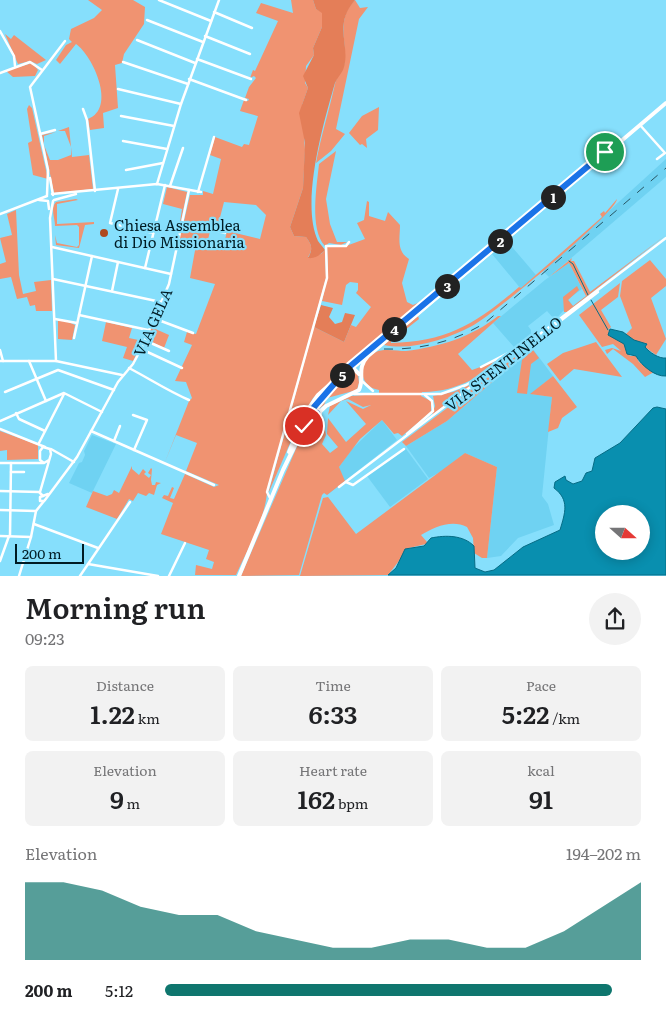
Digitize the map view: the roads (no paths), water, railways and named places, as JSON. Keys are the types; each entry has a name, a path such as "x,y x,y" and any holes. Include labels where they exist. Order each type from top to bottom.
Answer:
{"main road":[{"path":"238,576 301,431 317,413 336,400 353,394 360,387 361,365 368,356 666,102"},
{"path":"238,576 305,414 318,395 383,337 419,310 666,102"},
{"path":"342,375 354,369 360,377"},
{"path":"317,413 313,414 311,411 335,381"}],"street":[{"path":"159,0 211,21"},
{"path":"156,184 180,104 219,0"},
{"path":"214,12 252,28"},
{"path":"147,20 203,42"},
{"path":"0,31 14,56 15,66"},
{"path":"205,36 250,54"},
{"path":"137,40 195,63"},
{"path":"50,218 53,197 30,87 65,41"},
{"path":"196,59 251,79"},
{"path":"0,73 15,66 32,62 42,70"},
{"path":"123,62 188,84"},
{"path":"190,79 246,100"},
{"path":"118,89 180,104"},
{"path":"83,109 87,120 95,191"},
{"path":"121,116 174,126"},
{"path":"640,124 665,153 657,160"},
{"path":"40,134 55,130"},
{"path":"0,214 47,195 53,197 156,184 199,192 214,137"},
{"path":"124,141 167,149"},
{"path":"170,186 183,148"},
{"path":"126,170 163,163"},
{"path":"48,170 47,195 52,247 56,361"},
{"path":"145,269 165,185"},
{"path":"118,189 110,223 153,234"},
{"name":"VIA GELA","path":"36,510 74,462 122,375 130,368 141,349 161,302 170,274 189,190"},
{"path":"35,200 48,201 53,197"},
{"path":"182,222 225,233"},
{"path":"482,367 510,352 533,335 536,339 666,238"},
{"path":"270,498 268,492 326,282 325,248 329,244 346,246 349,242"},
{"path":"52,247 170,274"},
{"path":"74,338 92,256"},
{"path":"112,291 118,262"},
{"path":"53,279 161,302"},
{"path":"79,315 148,330"},
{"path":"153,318 193,333"},
{"path":"55,319 77,323"},
{"name":"VIA STENTINELLO","path":"339,487 473,383 536,339"},
{"path":"144,340 170,351"},
{"path":"141,349 182,368"},
{"path":"0,350 2,361 56,361 122,375"},
{"path":"29,361 46,401"},
{"path":"130,368 149,377 164,390 189,400"},
{"path":"5,392 58,370 114,390"},
{"path":"360,377 369,389 379,392"},
{"path":"353,394 379,392 441,394 473,383"},
{"path":"0,421 64,393"},
{"path":"64,393 102,412"},
{"path":"44,463 40,459 39,443 64,393"},
{"path":"400,441 433,411 431,398 421,394"},
{"path":"16,413 19,419 45,431"},
{"path":"132,415 147,420 134,450"},
{"path":"114,441 120,426"},
{"path":"0,429 39,443 74,462"},
{"path":"91,432 214,485"},
{"path":"40,450 46,447"},
{"path":"19,576 31,537 39,499 44,499 40,492 51,454 50,449"},
{"path":"346,482 353,485 404,449"},
{"path":"51,454 56,452"},
{"path":"36,463 40,459"},
{"path":"0,463 44,463 49,460"},
{"path":"0,561 9,536 11,463"},
{"path":"11,472 24,472"},
{"path":"0,491 40,492"},
{"path":"80,576 130,502"},
{"path":"0,510 36,510"},
{"path":"33,524 98,548"},
{"path":"0,536 31,537"},
{"path":"169,576 185,543"},
{"path":"88,564 158,576"},
{"path":"131,576 132,571"}],"waterway":[{"path":"569,261 573,264 588,295"},
{"path":"591,300 608,330"}],"railway":[{"path":"384,349 436,344 473,330 485,323 666,168"}],"place":[{"name":"Chiesa Assemblea di Dio Missionaria","path":"104,233"}]}
